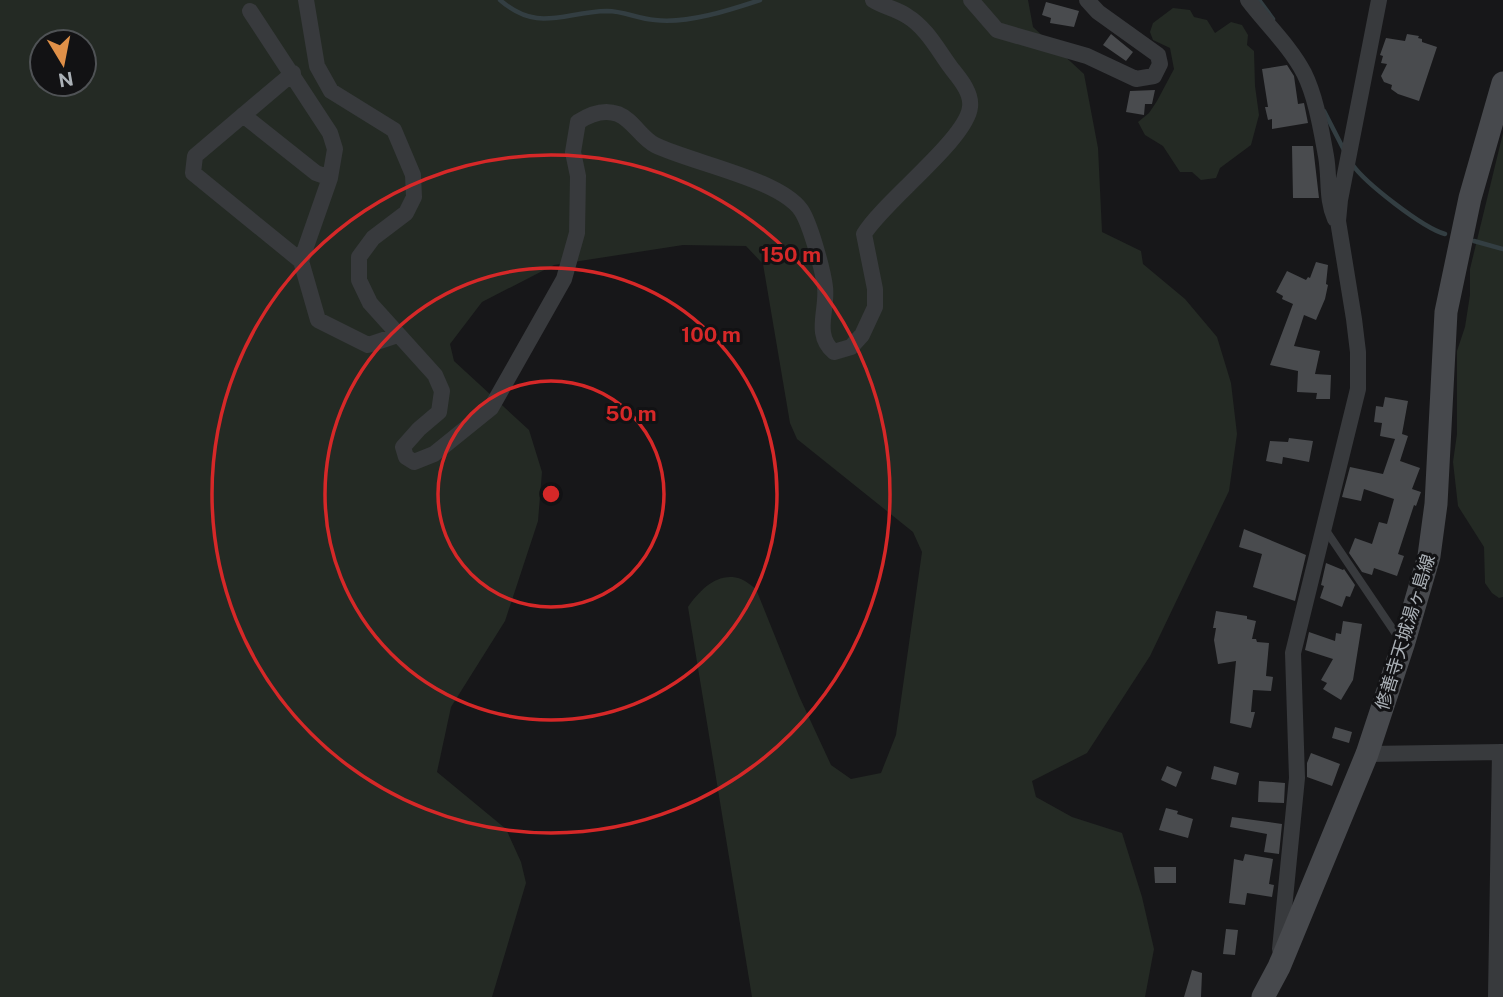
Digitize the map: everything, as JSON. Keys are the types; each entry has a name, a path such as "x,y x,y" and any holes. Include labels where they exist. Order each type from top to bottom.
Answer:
{"main road":[{"name":"修善寺天城湯ヶ島線","path":"1263,997 1279,967 1367,754 1429,556 1436,504 1446,312 1470,198 1503,83"}],"street":[{"path":"306,0 317,66 331,91 394,130 413,175 414,197 406,213 373,238 359,257 359,280 370,303 435,375 442,391 439,412 403,447 406,457 414,462 434,454 491,408 564,279 577,233 579,176 573,152 578,122 589,114 606,111 620,115 652,144 768,186 789,199 802,211 822,269 826,290 822,337 834,352 851,347 862,335 875,307 875,289 864,234 879,214 944,147 971,109 969,96 959,78 923,30 908,16 873,0"},
{"path":"971,0 997,30 1087,56 1136,79 1143,80 1154,76 1160,64 1158,55 1098,12 1087,0"},
{"path":"1248,0 1272,28 1305,75 1326,157 1329,207 1339,228"},
{"path":"1279,967 1297,778 1293,653 1357,389 1358,352 1339,228 1340,200 1379,0"},
{"path":"250,11 330,133 335,149 330,177 300,261"},
{"path":"293,73 195,156 193,173 300,261 318,320 368,345 398,335"},
{"path":"243,115 316,173 330,177"},
{"path":"1367,754 1501,752 1496,997"}],"lane":[{"path":"1324,528 1403,645"}],"shaded area":[{"path":"0,0 1028,0 1033,27 1084,74 1098,148 1102,232 1141,251 1143,264 1185,299 1217,337 1231,383 1237,434 1229,491 1150,656 1087,753 1032,781 1036,797 1072,817 1122,833 1142,897 1154,949 1145,997 752,997 688,607 698,594 717,580 733,577 756,589 799,696 831,765 851,779 881,773 896,735 922,552 913,532 797,439 790,423 763,264 746,246 683,245 554,265 482,302 450,344 454,361 529,430 542,472 538,521 505,621 451,707 437,772 506,829 521,862 526,883 492,997 0,997"},
{"path":"1173,8 1190,10 1194,17 1207,20 1215,33 1231,22 1242,25 1248,35 1247,45 1254,51 1259,115 1251,145 1220,168 1216,178 1201,180 1192,172 1180,172 1163,146 1145,135 1138,122 1149,113 1174,69 1170,48 1153,40 1150,32 1153,23"},
{"path":"1503,133 1503,597 1499,598 1485,583 1484,547 1458,506 1453,462 1457,434 1457,351 1465,327 1470,295 1470,269"}],"building":[{"path":"1046,2 1079,11 1074,27 1050,23 1051,18 1042,15"},
{"path":"1111,34 1133,52 1126,61 1103,45"},
{"path":"1407,34 1419,36 1422,42 1437,47 1419,101 1398,94 1381,76 1387,64 1381,63 1383,56 1380,55 1386,38 1405,41"},
{"path":"1287,65 1294,76 1298,104 1304,103 1308,123 1272,129 1272,119 1268,120 1265,107 1268,107 1262,69"},
{"path":"1155,90 1152,104 1145,104 1144,115 1126,112 1130,91"},
{"path":"1292,146 1313,146 1319,198 1293,198"},
{"path":"1316,262 1328,265 1325,299 1316,320 1304,315 1294,346 1320,351 1315,374 1331,375 1330,399 1316,399 1317,393 1297,392 1298,371 1270,365 1293,304 1282,299 1283,296 1276,292 1287,271 1306,280 1310,278"},
{"path":"1385,397 1408,401 1402,434 1408,436 1400,461 1420,468 1412,489 1421,492 1398,554 1404,556 1397,576 1374,568 1372,575 1362,572 1349,553 1355,538 1372,544 1379,522 1387,524 1394,499 1364,489 1361,501 1342,497 1350,467 1383,474 1395,439 1380,436 1382,423 1374,422 1376,406 1383,407"},
{"path":"1289,438 1313,441 1309,462 1283,457 1282,464 1266,461 1270,441 1288,442"},
{"path":"1244,529 1306,555 1295,601 1253,587 1262,554 1239,547"},
{"path":"1326,563 1344,569 1355,585 1350,597 1346,596 1342,607 1320,598"},
{"path":"1216,611 1247,616 1247,619 1256,621 1252,639 1269,643 1266,676 1273,677 1271,691 1253,690 1251,712 1255,712 1251,728 1230,723 1236,661 1218,664 1214,640 1216,628 1213,628"},
{"path":"1343,621 1362,624 1353,680 1341,700 1323,689 1327,683 1321,680 1333,659 1305,650 1309,632 1335,641 1336,633 1341,634"},
{"path":"1335,727 1352,732 1349,743 1332,738"},
{"path":"1311,753 1340,764 1332,786 1307,777 1307,763"},
{"path":"1167,766 1182,772 1176,787 1161,780"},
{"path":"1214,766 1239,773 1236,785 1211,779"},
{"path":"1259,781 1285,783 1284,803 1258,802"},
{"path":"1166,808 1193,819 1188,838 1159,830"},
{"path":"1232,817 1282,824 1279,854 1264,852 1267,834 1230,827"},
{"path":"1245,854 1273,859 1269,884 1274,885 1272,897 1247,893 1245,905 1229,903 1234,859 1243,861"},
{"path":"1154,867 1176,867 1176,883 1155,883"},
{"path":"1226,929 1238,930 1235,955 1223,954"},
{"path":"1192,970 1202,973 1201,997 1184,997"}],"waterway":[{"path":"500,0 514,10 539,18 607,11 667,21 708,15 760,0"},
{"path":"1259,0 1273,19"},
{"path":"1324,111 1344,150"},
{"path":"1352,164 1395,204 1445,234"},
{"path":"1474,241 1503,249"}]}
